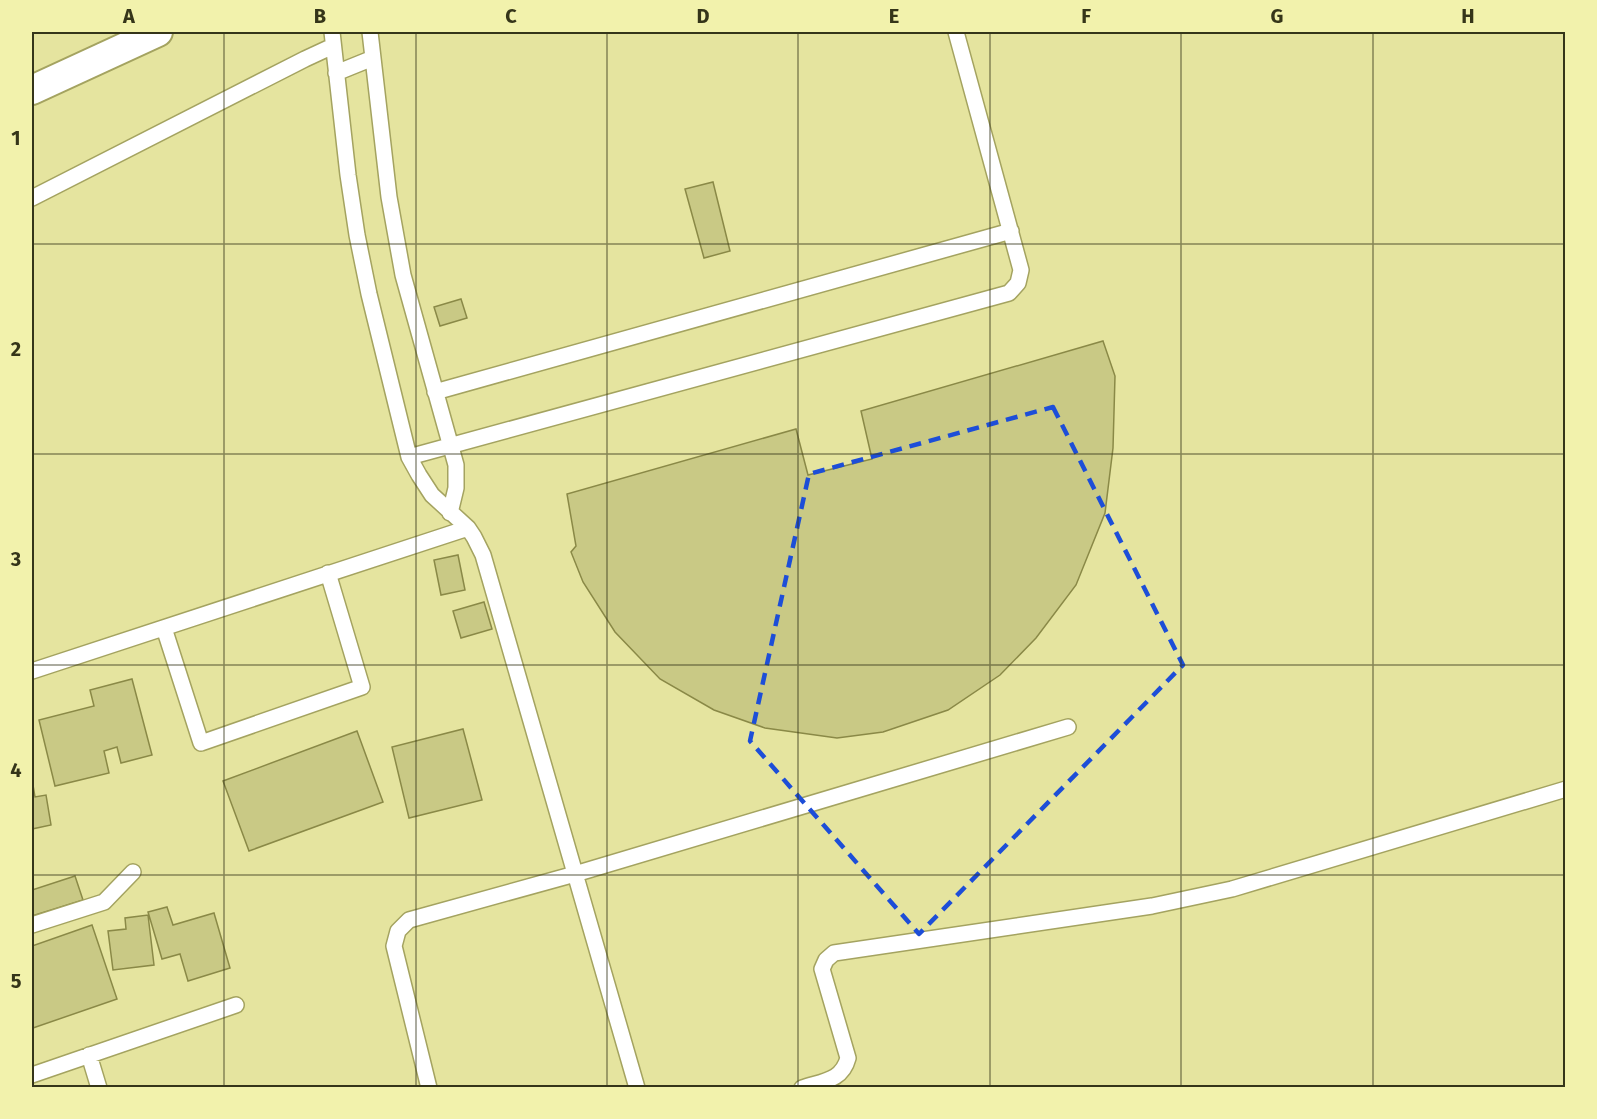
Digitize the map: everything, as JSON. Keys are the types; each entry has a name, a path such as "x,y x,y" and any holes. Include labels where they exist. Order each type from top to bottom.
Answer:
{"street":[{"path":"32,90 158,32"}],"lane":[{"path":"370,32 389,197 403,275 456,465 456,488 450,513"},
{"path":"409,457 1009,293 1018,284 1021,270 956,32"},
{"path":"32,198 305,58 332,39 357,235 409,457 432,495 468,528 483,555 637,1088"},
{"path":"336,73 373,58"},
{"path":"435,392 1011,231"},
{"path":"32,671 468,528"},
{"path":"164,628 201,743 362,687 328,573"},
{"path":"429,1088 394,946 398,931 409,920 575,874 1068,726"},
{"path":"802,1088 838,1076 845,1068 848,1058 822,969 825,960 834,953 1152,906 1233,889 1566,789"},
{"path":"32,925 104,902 133,872"},
{"path":"32,1075 236,1005"},
{"path":"89,1055 99,1088"}],"highlighted area":[{"path":"1053,407 1183,665 919,934 750,741 809,474"}],"building":[{"path":"713,182 730,251 704,258 685,189"},
{"path":"461,299 467,318 440,326 434,307"},
{"path":"1103,341 1115,376 1113,448 1105,513 1076,585 1036,638 1000,675 948,710 883,732 837,738 765,728 714,710 660,679 615,632 583,582 571,552 576,546 567,494 796,429 808,475 872,459 861,411"},
{"path":"458,555 465,590 441,595 434,560"},
{"path":"484,602 492,629 461,638 453,611"},
{"path":"132,679 152,755 121,763 117,747 104,751 109,773 55,786 39,720 94,706 90,690"},
{"path":"463,729 482,800 409,818 392,747"},
{"path":"357,731 383,802 249,851 223,781"},
{"path":"32,779 35,797 46,795 51,825 32,829"},
{"path":"75,876 83,900 32,916 32,890"},
{"path":"167,907 173,925 214,913 230,968 188,981 180,954 162,959 148,912"},
{"path":"148,915 154,965 113,970 108,931 126,929 125,918"},
{"path":"92,925 117,999 33,1028 32,946"}]}
